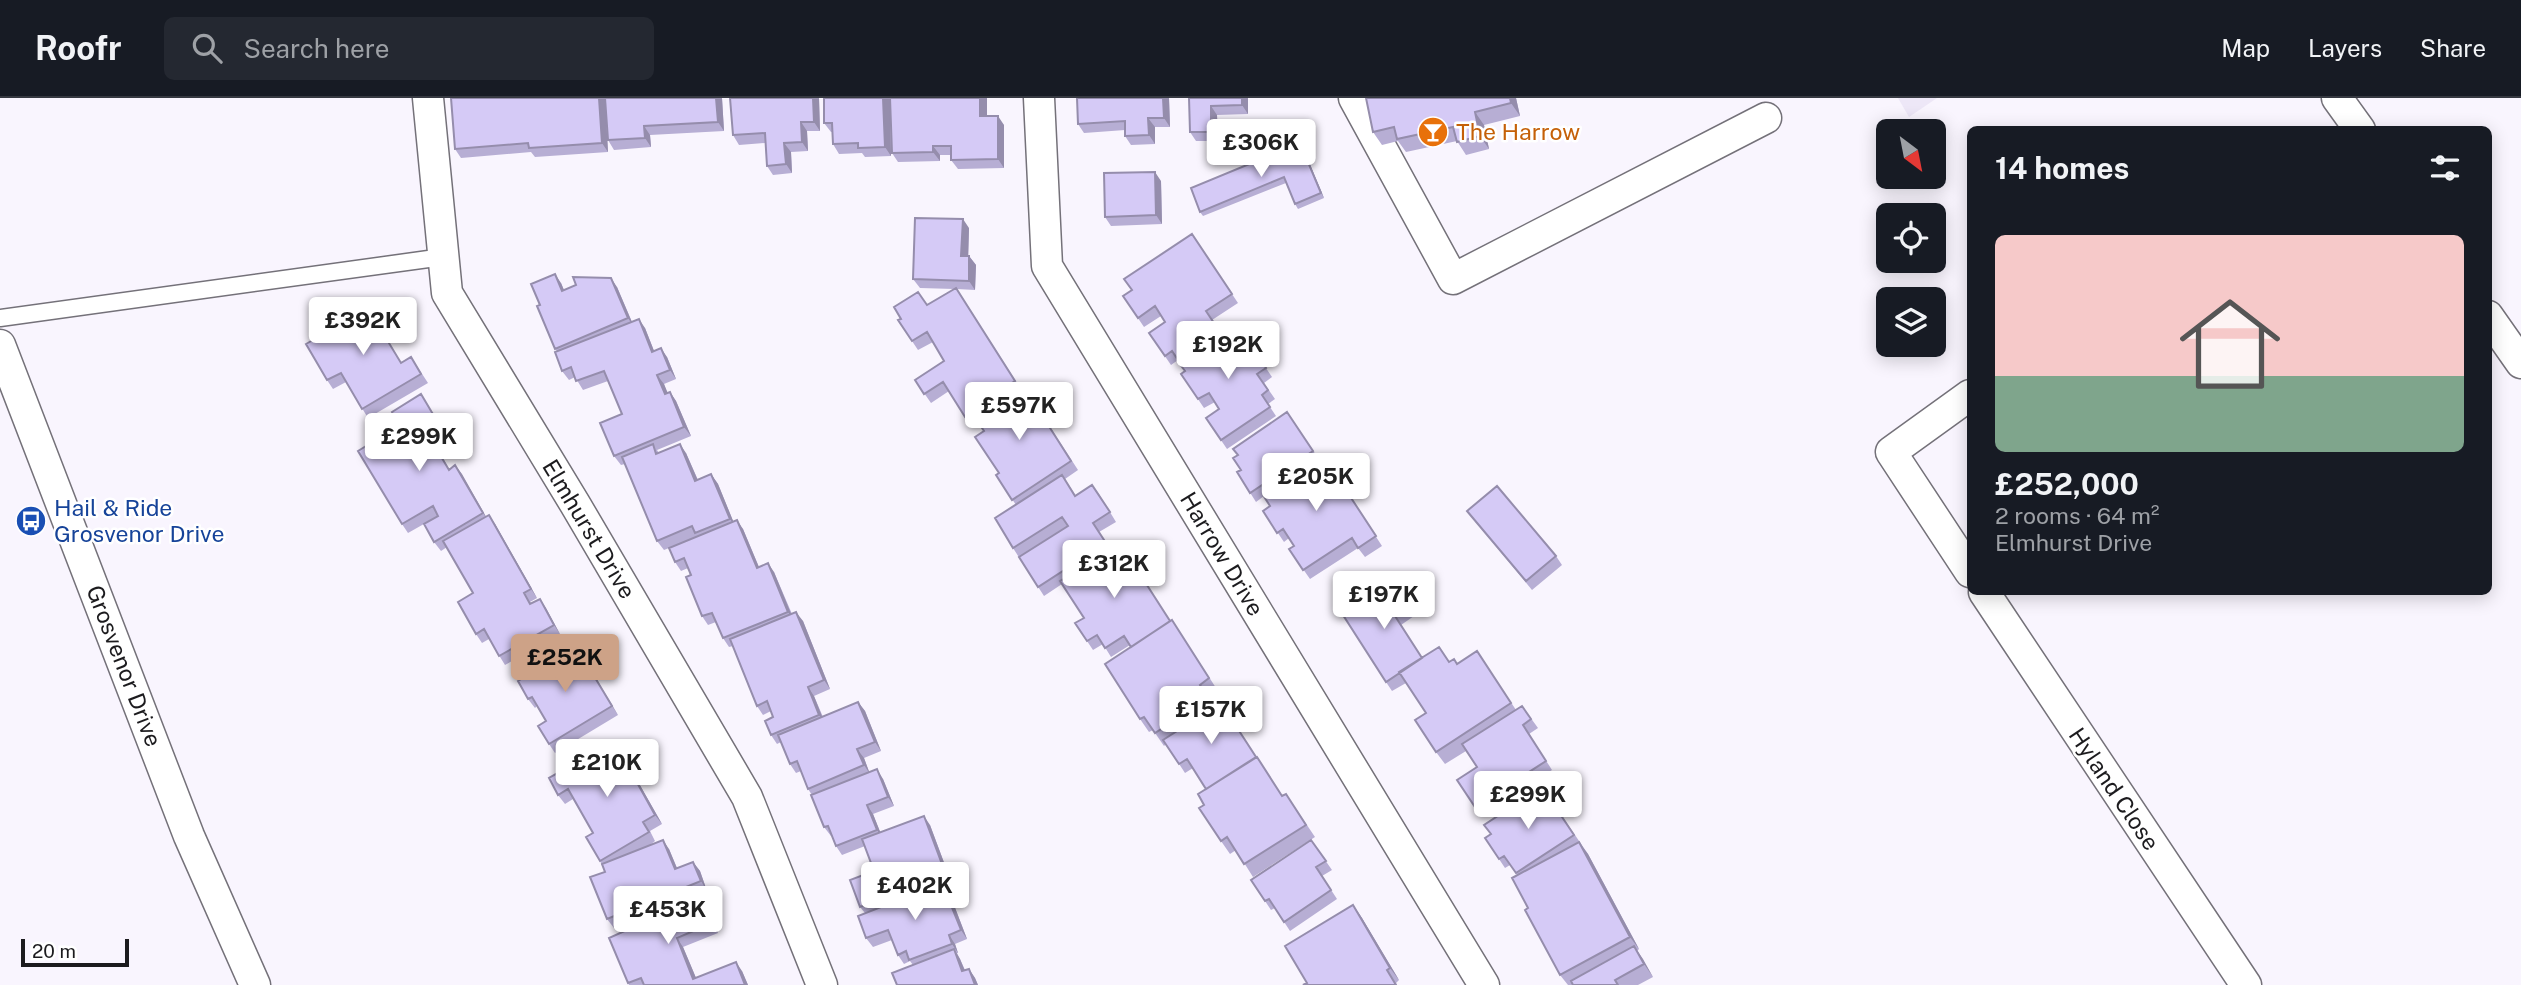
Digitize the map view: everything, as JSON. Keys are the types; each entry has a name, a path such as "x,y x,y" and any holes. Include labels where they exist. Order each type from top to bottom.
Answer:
{"street":[{"name":"Elmhurst Drive","path":"428,98 447,293 747,797 821,985"},
{"name":"Harrow Drive","path":"1039,98 1046,267 1484,985"},
{"path":"1354,98 1453,279 1766,118"},
{"path":"2337,98 2357,126"},
{"path":"2492,322 2521,363"},
{"name":"Grosvenor Drive","path":"0,345 189,836 255,985"},
{"path":"1967,397 1891,452 1967,567"},
{"name":"Hyland Close","path":"1986,595 2246,985"}],"lane":[{"path":"0,318 443,257"}],"shaded area":[{"path":"1898,98 1937,98 1909,117"}],"building":[{"path":"451,98 599,98 602,143 529,148 528,143 455,149"},
{"path":"605,98 716,98 718,122 644,126 645,138 608,140"},
{"path":"730,98 813,98 814,122 801,122 802,142 784,143 786,164 767,166 765,133 733,135"},
{"path":"824,98 883,98 885,147 858,148 858,143 833,144 832,123 824,123"},
{"path":"890,98 980,98 980,116 998,116 998,159 951,160 951,146 933,146 933,152 892,153"},
{"path":"1077,98 1163,98 1164,118 1148,118 1149,135 1125,136 1125,121 1078,124"},
{"path":"1189,98 1242,98 1242,105 1211,106 1211,132 1190,132"},
{"name":"The Harrow","path":"1366,98 1510,98 1511,103 1475,112 1480,136 1457,142 1453,127 1397,139 1394,127 1373,132"},
{"path":"1300,143 1321,193 1295,204 1284,177 1200,212 1191,188"},
{"path":"1155,172 1156,215 1105,217 1104,173"},
{"path":"915,218 963,219 961,256 969,256 969,281 913,279"},
{"path":"1192,234 1232,294 1206,311 1220,332 1178,360 1172,351 1165,356 1149,333 1165,322 1155,306 1138,318 1123,296 1132,290 1124,279"},
{"path":"555,274 562,291 576,285 573,277 611,278 628,318 555,349 531,284"},
{"path":"956,288 1015,381 984,400 986,404 965,417 943,382 924,394 915,380 944,361 927,332 912,341 898,320 901,319 894,307 918,292 927,305"},
{"path":"379,302 389,319 378,325 401,363 411,357 421,374 362,409 341,373 327,380 306,344"},
{"path":"639,319 652,352 661,348 670,370 657,375 665,394 670,392 684,427 614,456 600,423 622,414 604,371 576,381 571,367 562,371 555,352"},
{"path":"1237,325 1266,368 1257,374 1268,390 1262,395 1270,407 1221,440 1206,418 1219,409 1209,393 1198,399 1181,374 1185,371 1179,363"},
{"path":"1022,384 1071,461 1012,500 996,475 999,473 975,437 984,431 974,416"},
{"path":"421,394 440,426 427,433 449,470 455,465 483,513 434,542 424,524 438,516 433,506 402,524 358,451 400,425 392,412"},
{"path":"1287,412 1313,451 1250,493 1237,472 1241,470 1233,458 1238,455 1233,449"},
{"path":"653,444 656,454 680,444 695,481 711,474 730,519 695,533 692,526 657,541 622,457"},
{"path":"1323,455 1376,536 1358,548 1352,538 1303,570 1289,549 1294,546 1283,529 1277,533 1263,511 1270,506 1263,495"},
{"path":"1062,475 1075,496 1092,485 1110,512 1093,523 1106,543 1038,587 1019,557 1068,526 1062,517 1013,548 995,518"},
{"path":"1497,486 1556,556 1526,581 1467,511"},
{"path":"489,515 531,589 524,593 530,604 540,599 554,625 499,656 484,629 476,634 458,602 473,593 443,541"},
{"path":"737,520 757,568 768,563 788,612 723,638 712,613 702,616 686,577 691,575 684,558 675,562 669,548"},
{"path":"1120,543 1170,621 1131,647 1124,636 1105,648 1097,635 1087,641 1075,623 1084,618 1060,581"},
{"path":"1390,580 1408,607 1395,616 1422,658 1386,682 1343,615 1371,598 1368,593"},
{"path":"796,612 824,680 808,687 819,715 771,735 765,721 773,717 767,701 757,706 730,639"},
{"path":"1172,620 1209,678 1200,685 1208,698 1155,733 1144,717 1140,719 1105,664"},
{"path":"576,646 612,706 549,744 538,726 546,721 532,697 528,699 518,681"},
{"path":"1439,647 1449,662 1454,659 1457,664 1477,651 1511,703 1436,752 1415,720 1426,713 1399,672"},
{"path":"858,702 875,742 857,749 864,765 808,789 797,761 790,764 778,735"},
{"path":"1221,703 1256,757 1206,789 1187,759 1179,764 1163,740"},
{"path":"1522,706 1531,719 1523,725 1546,761 1475,807 1457,780 1477,767 1462,744"},
{"path":"614,741 655,815 643,822 649,832 600,861 586,837 593,833 568,789 558,795 549,778"},
{"path":"1257,757 1282,796 1286,794 1306,825 1244,864 1227,837 1221,841 1199,808 1204,805 1198,794"},
{"path":"877,769 888,797 867,805 877,830 836,846 828,826 824,827 811,795"},
{"path":"1542,787 1574,835 1516,873 1504,856 1499,859 1485,838 1491,834 1484,825"},
{"path":"924,816 946,875 860,907 850,880 874,871 862,839"},
{"path":"663,840 675,869 693,862 701,881 607,919 590,877 605,872 602,864"},
{"path":"1311,840 1326,861 1316,867 1331,890 1284,922 1269,899 1265,901 1251,880"},
{"path":"1579,842 1630,937 1560,975 1525,910 1528,908 1512,878"},
{"path":"942,883 961,930 949,935 952,944 909,960 906,951 898,955 888,930 866,938 858,916"},
{"path":"698,889 712,923 677,938 693,979 736,962 745,985 644,985 641,978 628,983 609,938 638,925 634,915"},
{"path":"1353,905 1390,968 1387,970 1396,985 1303,985 1307,983 1285,946"},
{"path":"1634,946 1644,964 1615,980 1618,985 1573,985 1571,981"},
{"path":"954,949 962,971 969,969 975,985 897,985 892,973"}],"place":[{"name":"The Harrow","path":"1433,132"},
{"name":"Hail & Ride Grosvenor Drive","path":"31,521"}]}
